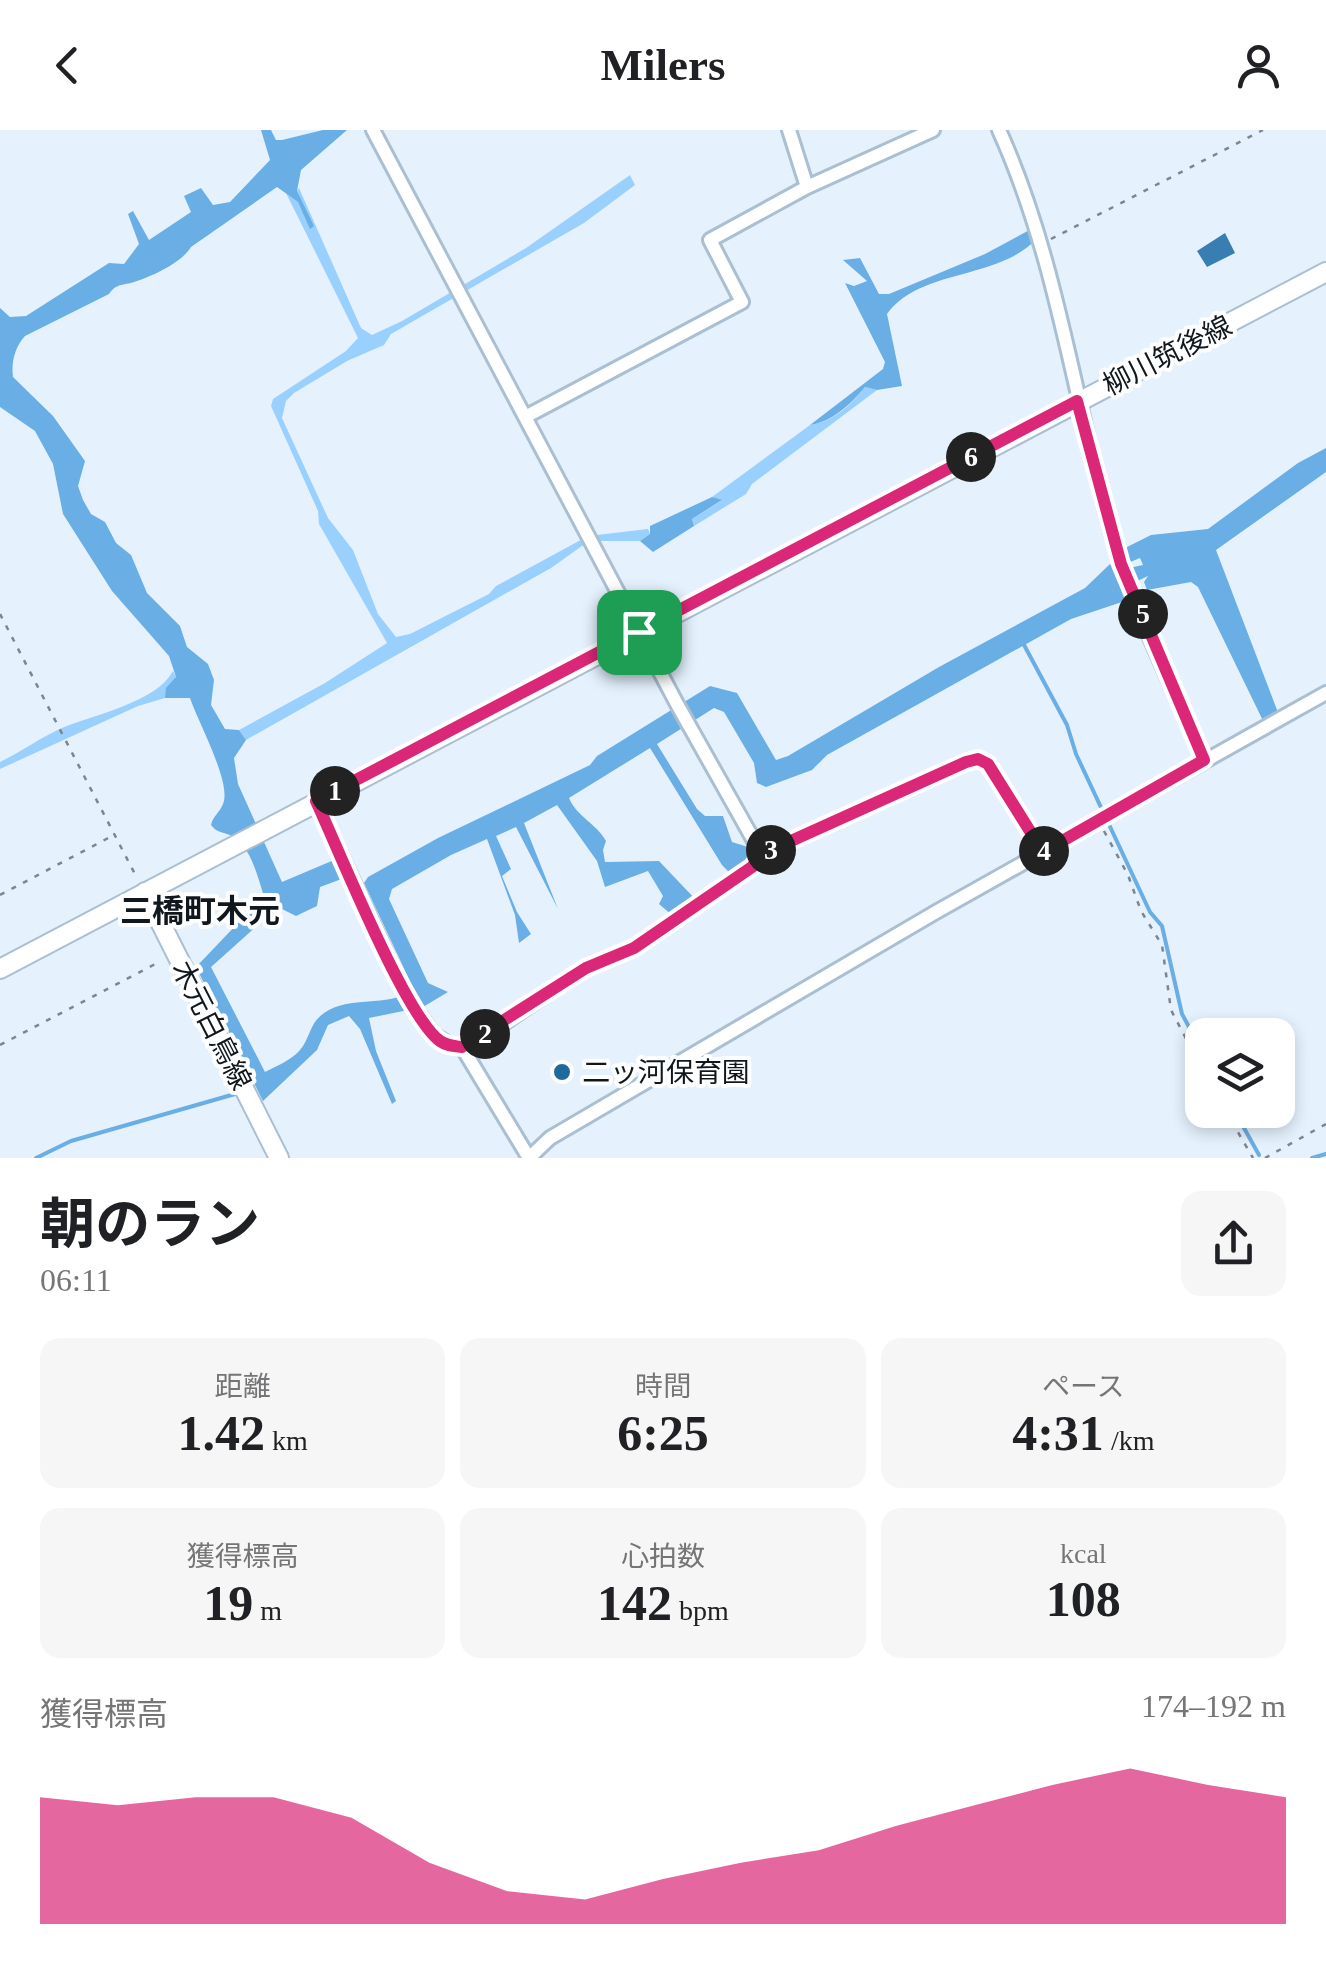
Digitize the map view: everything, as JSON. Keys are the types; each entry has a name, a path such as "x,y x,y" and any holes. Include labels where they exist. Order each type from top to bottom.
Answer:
{"main road":[{"name":"柳川筑後線","path":"0,969 1326,272"},
{"name":"木元白鳥線","path":"145,892 279,1158"}],"street":[{"path":"373,130 690,729 762,854"},
{"path":"789,130 807,186"},
{"path":"525,417 742,302 710,240 807,186 933,130"},
{"path":"999,130 1035,219 1077,401 1121,564 1204,760"},
{"path":"462,1047 528,1158 550,1138 1098,820 1326,693"},
{"path":"316,801 406,994 442,1043 462,1047 586,968 634,948 752,867 762,854 978,759 988,764 1043,852"}],"path":[{"path":"1040,241 1263,130"},
{"path":"0,614 145,892"},
{"path":"1098,820 1128,874 1140,911 1162,945 1171,1010 1185,1037"},
{"path":"0,895 115,835"},
{"path":"0,1045 176,954"},
{"path":"1265,1158 1326,1124"},
{"path":"1236,1128 1253,1158"}],"shaded area":[{"path":"261,130 271,130 276,140 282,140 323,130 347,130 301,170 297,191 314,226 310,229 298,202 277,187 167,267 118,286 25,336 13,360 13,377 53,416 85,461 78,486 91,514 105,522 116,543 131,555 147,593 180,626 187,647 208,664 214,680 211,705 225,729 239,730 246,740 234,758 238,784 282,882 334,860 343,863 347,877 320,887 317,906 296,916 278,907 211,967 265,1072 300,1051 324,1013 345,1004 392,999 414,990 364,883 368,877 438,838 590,765 597,756 710,686 737,693 776,760 788,756 939,667 1085,588 1110,564 1115,571 1143,565 1140,558 1128,563 1123,549 1151,535 1208,529 1298,463 1326,448 1326,472 1216,550 1282,723 1268,731 1198,587 1191,582 1147,590 1144,582 1148,576 1123,588 1128,600 1071,619 827,755 812,770 766,787 757,783 754,763 724,712 714,708 657,744 697,809 705,816 723,816 732,842 748,847 753,860 734,877 722,865 650,748 569,798 606,841 605,862 659,861 698,902 673,916 659,904 663,896 648,871 605,887 597,861 557,805 524,823 558,909 516,827 496,836 511,869 502,876 531,934 519,943 515,915 487,839 392,889 389,899 428,983 448,992 423,1007 369,1018 376,1051 396,1101 392,1104 360,1029 349,1016 328,1025 317,1050 263,1101 196,967 238,923 266,902 245,848 211,825 224,794 213,752 190,698 165,698 166,688 176,677 169,656 112,591 63,514 53,464 35,431 0,407 0,308 10,317 26,316 109,263 124,264 139,244 128,214 133,211 149,240 191,212 184,196 201,188 213,205 230,202 270,160"},
{"path":"630,175 635,185 584,223 391,334 384,345 347,361 294,393 286,401 282,418 328,518 353,550 378,614 396,637 410,634 489,594 496,586 588,536 648,529 650,534 640,541 589,541 551,568 246,740 239,730 325,683 387,643 319,524 318,511 271,406 273,399 346,351 358,338 286,193 298,202 311,228 299,188 361,328 372,335 526,248"},
{"path":"1035,227 1038,237 1022,251 920,288 902,299 887,314 902,386 877,390 865,387 840,411 810,425 883,369 885,362 845,283 854,286 867,281 843,260 860,258 879,294 889,294 985,254"},
{"path":"865,387 877,390 752,484 746,494 694,526 692,519 721,501 712,497 810,425 841,412"},
{"path":"712,497 722,500 692,519 694,526 653,552 640,541 650,534 650,526"},
{"path":"173,671 176,677 165,698 138,706 0,769 0,762 54,732 139,699 165,682"}],"building":[{"path":"1225,233 1235,253 1207,267 1197,251"}],"waterway":[{"path":"1023,643 1067,725 1076,754 1150,912 1162,926 1185,1020"},
{"path":"36,1158 71,1141 242,1092"},
{"path":"1244,1128 1259,1155"},
{"path":"1312,1158 1326,1154"}],"place":[{"name":"二ッ河保育園","path":"562,1072"}],"district":[{"name":"三橋町木元","path":"200,911"}],"route":[{"path":"1077,401 1121,564 1204,760 1043,852 988,764 978,759 966,762 762,854 752,867 634,948 586,968 462,1047 442,1043 406,994 316,801 639,632 1077,401"}]}
